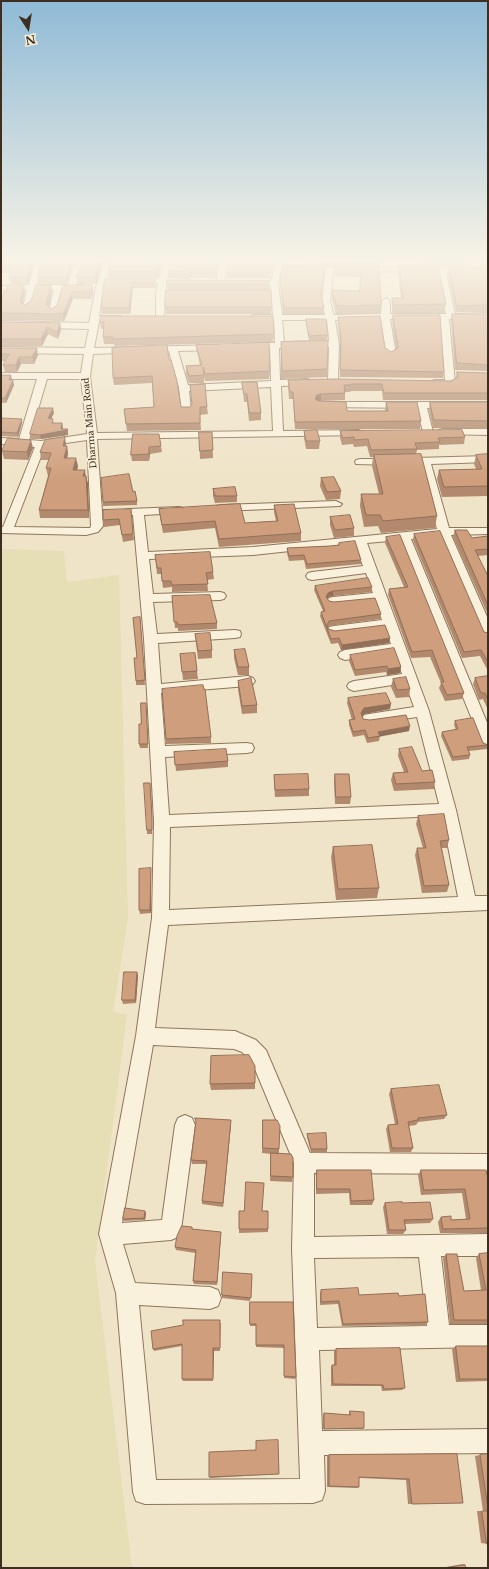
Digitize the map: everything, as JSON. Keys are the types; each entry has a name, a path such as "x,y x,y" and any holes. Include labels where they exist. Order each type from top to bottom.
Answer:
{"street":[{"name":"Dharma Main Road","path":"4,530 86,532 96,528 92,436 85,376 92,335"},
{"path":"277,335 276,383 278,434"},
{"path":"184,388 330,381 334,344 333,335"},
{"path":"388,335 391,354"},
{"path":"427,383 450,383 454,374 449,335"},
{"path":"243,346 334,344"},
{"path":"1,350 89,351 227,347"},
{"path":"173,348 184,388 186,411"},
{"path":"23,443 43,375"},
{"path":"1,376 85,376"},
{"path":"320,405 488,405"},
{"path":"421,405 424,432 488,432"},
{"path":"1,441 41,444 92,436 373,433"},
{"path":"4,530 41,444"},
{"path":"360,462 488,459"},
{"path":"425,461 444,532 488,634"},
{"path":"209,509 336,504"},
{"path":"96,512 138,512 194,509"},
{"path":"138,512 151,639 159,752 162,821 160,918 145,1036 110,1234 127,1293 145,1492 313,1491 303,1248 304,1163 259,1056 249,1046 235,1040 145,1036"},
{"path":"142,556 253,551 444,532 488,531"},
{"path":"404,536 488,742"},
{"path":"360,541 422,711 448,810 468,904"},
{"path":"312,576 370,569"},
{"path":"147,598 220,596"},
{"path":"333,601 380,596"},
{"path":"334,630 389,623"},
{"path":"151,639 235,634"},
{"path":"345,655 398,647"},
{"path":"354,686 409,678"},
{"path":"155,689 248,681"},
{"path":"369,719 422,711"},
{"path":"159,752 247,748"},
{"path":"162,821 448,810"},
{"path":"160,918 488,903"},
{"path":"110,1234 171,1230 185,1125"},
{"path":"304,1163 488,1164"},
{"path":"303,1248 488,1245"},
{"path":"429,1246 439,1337"},
{"path":"127,1293 210,1298"},
{"path":"307,1338 488,1336"},
{"path":"311,1443 488,1441"}],"shaded area":[{"path":"1,549 64,551 67,582 119,575 128,919 113,1012 127,1015 95,1261 132,1568 1,1568"}],"building":[{"path":"1,335 43,335 41,339 1,339"},
{"path":"103,335 235,335 113,339 113,337 103,337"},
{"path":"341,335 383,335 385,348 391,352 398,348 396,335 441,335 444,372 340,370"},
{"path":"454,335 488,335 488,365 457,363"},
{"path":"328,341 327,369 282,371 281,342"},
{"path":"269,343 270,371 205,374 203,367 204,375 189,376 186,366 202,365 196,345"},
{"path":"167,345 169,360 171,360 177,381 181,407 190,407 192,404 190,385 205,384 207,407 200,407 200,423 126,424 124,409 154,407 152,376 113,378 112,348"},
{"path":"1,348 37,348 32,357 19,357 16,365 3,365 9,354 1,354"},
{"path":"457,372 488,373 488,393 384,393 382,384 344,385 345,393 321,394 317,395 315,399 318,401 346,402 347,411 388,411 386,402 417,402 421,421 295,422 293,392 290,392 288,380 334,379 451,381 458,377"},
{"path":"1,375 11,375 9,380 13,380 5,398 1,398"},
{"path":"242,382 257,382 261,413 249,413 247,394 244,394"},
{"path":"430,402 488,402 488,421 434,420"},
{"path":"38,408 53,408 48,418 53,419 52,423 62,423 61,429 68,429 40,435 30,434"},
{"path":"1,418 22,419 17,433 1,432"},
{"path":"317,430 320,441 306,441 304,431"},
{"path":"462,430 465,437 438,438 440,442 415,443 417,449 371,450 368,439 354,440 354,437 343,438 340,431"},
{"path":"199,432 212,432 213,450 200,451"},
{"path":"133,434 159,434 161,446 149,447 149,454 131,455"},
{"path":"65,437 63,446 67,446 64,458 76,458 73,470 85,470 83,476 86,476 88,510 39,510 51,468 46,468 51,453 40,452 45,440"},
{"path":"8,438 31,440 27,452 2,451"},
{"path":"421,454 437,516 383,521 380,515 366,515 361,494 383,494 374,455"},
{"path":"488,454 488,486 444,487 439,470 482,469 476,455"},
{"path":"129,474 133,492 135,491 137,501 103,502 101,478"},
{"path":"334,477 341,491 327,492 321,478"},
{"path":"235,487 237,496 215,496 213,489"},
{"path":"240,504 245,523 278,521 274,505 294,504 301,533 219,539 215,521 162,525 159,509"},
{"path":"131,509 133,534 122,535 119,519 103,520 103,510"},
{"path":"350,515 354,528 335,530 330,517"},
{"path":"455,530 467,530 472,538 488,536 488,549 475,550 488,576 488,605"},
{"path":"440,531 484,632 488,633 488,662 481,650 464,652 414,534"},
{"path":"400,535 464,693 447,695 441,682 444,682 432,650 412,652 389,589 408,587 386,537"},
{"path":"355,541 361,560 307,564 304,555 289,556 287,548 330,546"},
{"path":"210,552 213,572 206,573 208,584 172,585 171,581 162,581 161,568 157,568 155,555"},
{"path":"368,578 372,587 333,591 328,593 326,597 329,601 334,602 375,598 381,614 329,621 327,625 328,629 335,631 385,625 390,638 342,645 339,638 331,639 321,612 325,611 315,586"},
{"path":"210,595 217,623 178,625 177,622 174,622 172,596"},
{"path":"140,617 145,680 136,681 134,658 137,658 133,618"},
{"path":"210,633 212,650 198,651 195,634"},
{"path":"394,648 401,667 388,669 387,666 355,670 350,655"},
{"path":"245,649 249,667 238,667 234,650"},
{"path":"195,653 197,671 182,672 180,654"},
{"path":"488,676 488,700 485,693 481,693 475,678"},
{"path":"406,677 410,689 397,690 393,679"},
{"path":"251,678 257,705 242,706 238,681"},
{"path":"203,685 205,689 211,737 166,739 162,689"},
{"path":"386,693 391,704 364,708 361,713 363,719 370,720 406,715 410,726 378,732 380,736 368,738 365,730 353,732 349,720 355,719 348,698"},
{"path":"141,703 146,703 148,744 139,744"},
{"path":"473,718 483,743 488,745 467,747 470,755 453,757 442,732 458,729 455,721"},
{"path":"412,747 422,771 432,770 435,782 396,784 393,773 408,772 399,749"},
{"path":"226,749 228,761 175,765 174,752"},
{"path":"308,774 309,789 275,790 274,775"},
{"path":"335,774 349,774 351,797 336,797"},
{"path":"144,783 150,783 152,830 147,830"},
{"path":"444,814 449,840 440,841 449,885 424,886 417,848 426,848 418,816"},
{"path":"372,845 379,888 338,889 333,847"},
{"path":"151,868 150,910 139,910 139,869"},
{"path":"124,972 137,972 135,1000 122,1000"},
{"path":"249,1055 255,1066 255,1083 210,1084 211,1056"},
{"path":"439,1085 447,1115 418,1118 418,1120 408,1122 413,1148 392,1148 388,1125 398,1124 391,1089"},
{"path":"195,1118 231,1120 223,1203 202,1201 207,1161 191,1160 196,1121"},
{"path":"263,1120 277,1120 280,1126 279,1149 263,1148"},
{"path":"326,1133 327,1149 311,1149 307,1134"},
{"path":"271,1153 291,1154 293,1158 293,1177 271,1176"},
{"path":"317,1170 371,1170 374,1200 351,1201 350,1189 317,1189"},
{"path":"421,1170 486,1170 488,1175 488,1228 443,1229 441,1217 451,1216 451,1220 470,1219 465,1189 424,1190"},
{"path":"246,1182 264,1183 262,1211 268,1211 268,1229 239,1229 239,1211 244,1211"},
{"path":"430,1202 433,1219 404,1220 406,1230 389,1230 385,1203"},
{"path":"125,1208 145,1211 144,1218 123,1219"},
{"path":"182,1226 192,1227 192,1229 221,1232 217,1282 193,1281 196,1250 175,1247 177,1236"},
{"path":"488,1253 488,1320 454,1320 446,1254 457,1254 464,1291 486,1290 479,1254"},
{"path":"223,1272 252,1274 251,1298 222,1295"},
{"path":"358,1288 359,1295 398,1293 399,1296 425,1294 428,1322 343,1324 339,1301 321,1302 321,1290"},
{"path":"250,1302 293,1302 296,1377 284,1376 284,1345 256,1345 256,1324 250,1324"},
{"path":"183,1320 220,1320 220,1348 213,1348 213,1379 182,1379 182,1344 153,1349 151,1331 183,1325"},
{"path":"456,1346 488,1346 488,1379 460,1379"},
{"path":"400,1348 405,1388 384,1389 383,1385 333,1384 332,1365 336,1365 336,1349"},
{"path":"350,1411 364,1412 364,1428 324,1429 324,1413 350,1415"},
{"path":"278,1440 279,1474 209,1477 209,1452 256,1450 256,1441"},
{"path":"457,1454 463,1503 412,1504 409,1479 359,1477 359,1487 329,1486 329,1455"},
{"path":"488,1454 488,1508 480,1455"},
{"path":"482,1511 488,1511 488,1544 487,1544"},
{"path":"465,1565 466,1568 445,1568"}]}
